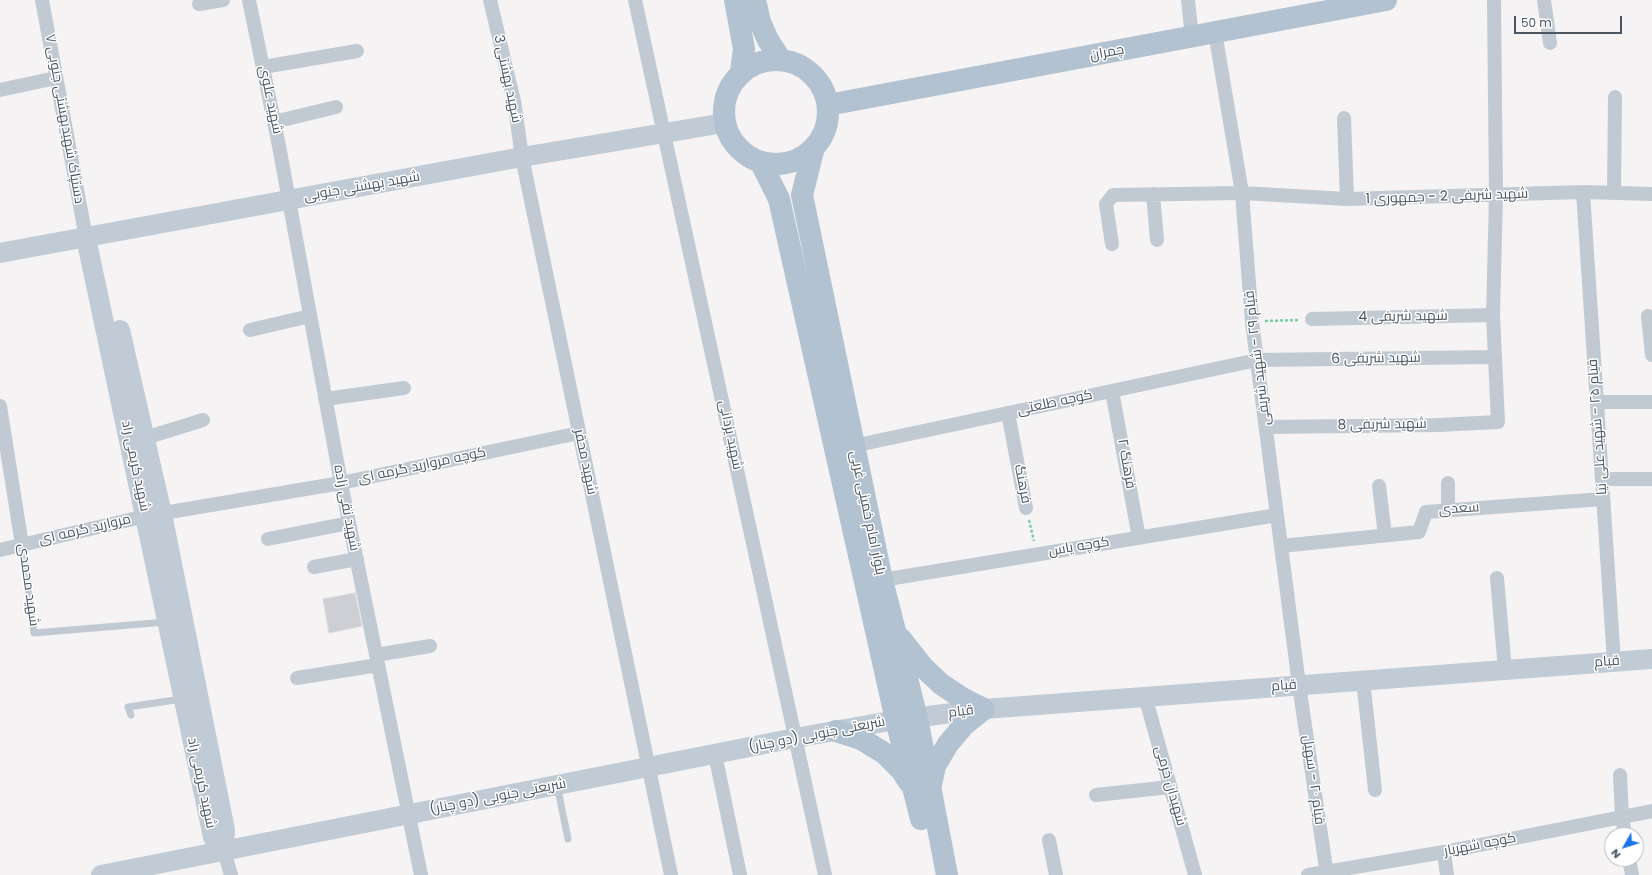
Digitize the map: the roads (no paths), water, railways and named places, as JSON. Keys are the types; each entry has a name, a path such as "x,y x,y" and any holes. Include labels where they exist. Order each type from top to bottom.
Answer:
{"main road":[{"path":"735,0 744,49 741,72"},
{"path":"755,0 760,22 768,40 781,60"},
{"name":"چمران","path":"828,105 1386,0"},
{"path":"767,60 781,60 798,64 813,74 823,88 828,105 828,122 823,137 813,151 801,159 788,164 774,165 760,163 748,157 737,148 729,136 724,123 723,109 726,95 732,83 741,72 754,64 767,60"},
{"name":"شهید بهشتی جنوبی","path":"0,252 92,237 288,200 724,123"},
{"name":"بلوار امام خمینی غربی","path":"813,151 802,196 853,446 893,627 907,719"},
{"name":"بلوار امام خمینی غربی","path":"760,163 779,199 907,719 923,791 947,875"},
{"name":"شهید کریمی راد","path":"92,237 145,438 166,622 213,837 224,851"},
{"name":"شهید کریمی راد","path":"92,237 225,830 224,851"},
{"path":"836,732 861,739 884,752 923,791 948,744 964,725 984,709 962,698 941,684 906,648 893,627"},
{"name":"قیام","path":"907,719 984,709 1145,696 1652,659"},
{"name":"شریعتی جنوبی (دو چنار)","path":"101,875 795,738 907,719"},
{"name":"بلوار امام خمینی غربی","path":"923,791 933,875"}],"street":[{"name":"دستپاک شهیدبهشتی جنوبی ۷","path":"42,0 56,78 92,237"},
{"path":"199,4 223,0"},
{"name":"شهید علوی","path":"249,0 288,200"},
{"name":"شهید بهشتی 3","path":"490,0 514,101 522,158"},
{"name":"شهید یزدانی","path":"635,0 825,875"},
{"path":"1188,0 1192,37"},
{"path":"1494,0 1496,196 1493,315 1495,357"},
{"path":"1544,0 1550,43"},
{"name":"قیام ۲۹ - شهید شریفی","path":"1215,32 1242,193 1252,322 1299,685"},
{"path":"263,67 357,51"},
{"path":"0,90 56,78"},
{"path":"1614,193 1615,98"},
{"path":"274,122 336,107"},
{"path":"1344,118 1347,199"},
{"name":"شهید محقر","path":"522,158 671,875"},
{"name":"شهید شریفی 2 - جمهوری 1","path":"1112,244 1106,204 1113,195 1242,193 1347,199 1496,196 1583,192 1652,194"},
{"name":"قیام ۲۵ - شهید علی نیا","path":"1583,192 1614,662"},
{"path":"1153,194 1157,240"},
{"name":"شهید نقی زاده","path":"288,200 341,483 421,875"},
{"name":"شهید شریفی 4","path":"1312,319 1493,315"},
{"path":"250,330 310,316"},
{"path":"1648,316 1652,355"},
{"name":"شهید شریفی 6","path":"1257,360 1495,357"},
{"name":"شهید شریفی 8","path":"1266,427 1438,425 1498,422 1495,357"},
{"name":"کوچه طلعتی","path":"853,446 1257,360"},
{"path":"325,399 404,388"},
{"name":"فرهنگ ۲","path":"1112,391 1139,538"},
{"path":"1597,402 1652,402"},
{"name":"شهید محمدی","path":"0,406 22,545"},
{"name":"فرهنگ","path":"1008,413 1026,508"},
{"path":"145,438 203,420"},
{"name":"کوچه مروارید گرمه ای","path":"154,515 341,483 579,433"},
{"path":"1602,479 1652,479"},
{"path":"1448,483 1448,510"},
{"path":"1379,486 1385,535"},
{"name":"سعدی","path":"1281,546 1419,532 1426,512 1603,499"},
{"name":"مروارید گرمه ای","path":"0,550 154,515"},
{"name":"کوچه یاس","path":"882,580 1277,515"},
{"path":"268,539 349,523"},
{"path":"314,567 357,559"},
{"path":"1497,578 1505,670"},
{"path":"297,678 377,660 430,646"},
{"path":"1363,680 1375,790"},
{"name":"قیام ۲۰ - سهیل","path":"1299,685 1327,874"},
{"name":"شهیدان خرمی","path":"1145,696 1195,875"},
{"path":"715,754 740,875"},
{"path":"1620,775 1624,827"},
{"path":"1096,795 1170,787"},
{"name":"کوچه شهریار","path":"1308,875 1327,874 1652,811"},
{"path":"1049,840 1056,875"},
{"path":"224,851 231,875"},
{"path":"1444,852 1447,875"}],"lane":[{"name":"شهید محمدی","path":"22,545 34,633 166,622"},
{"path":"131,715 128,708 182,699"},
{"path":"557,785 568,839"}]}
